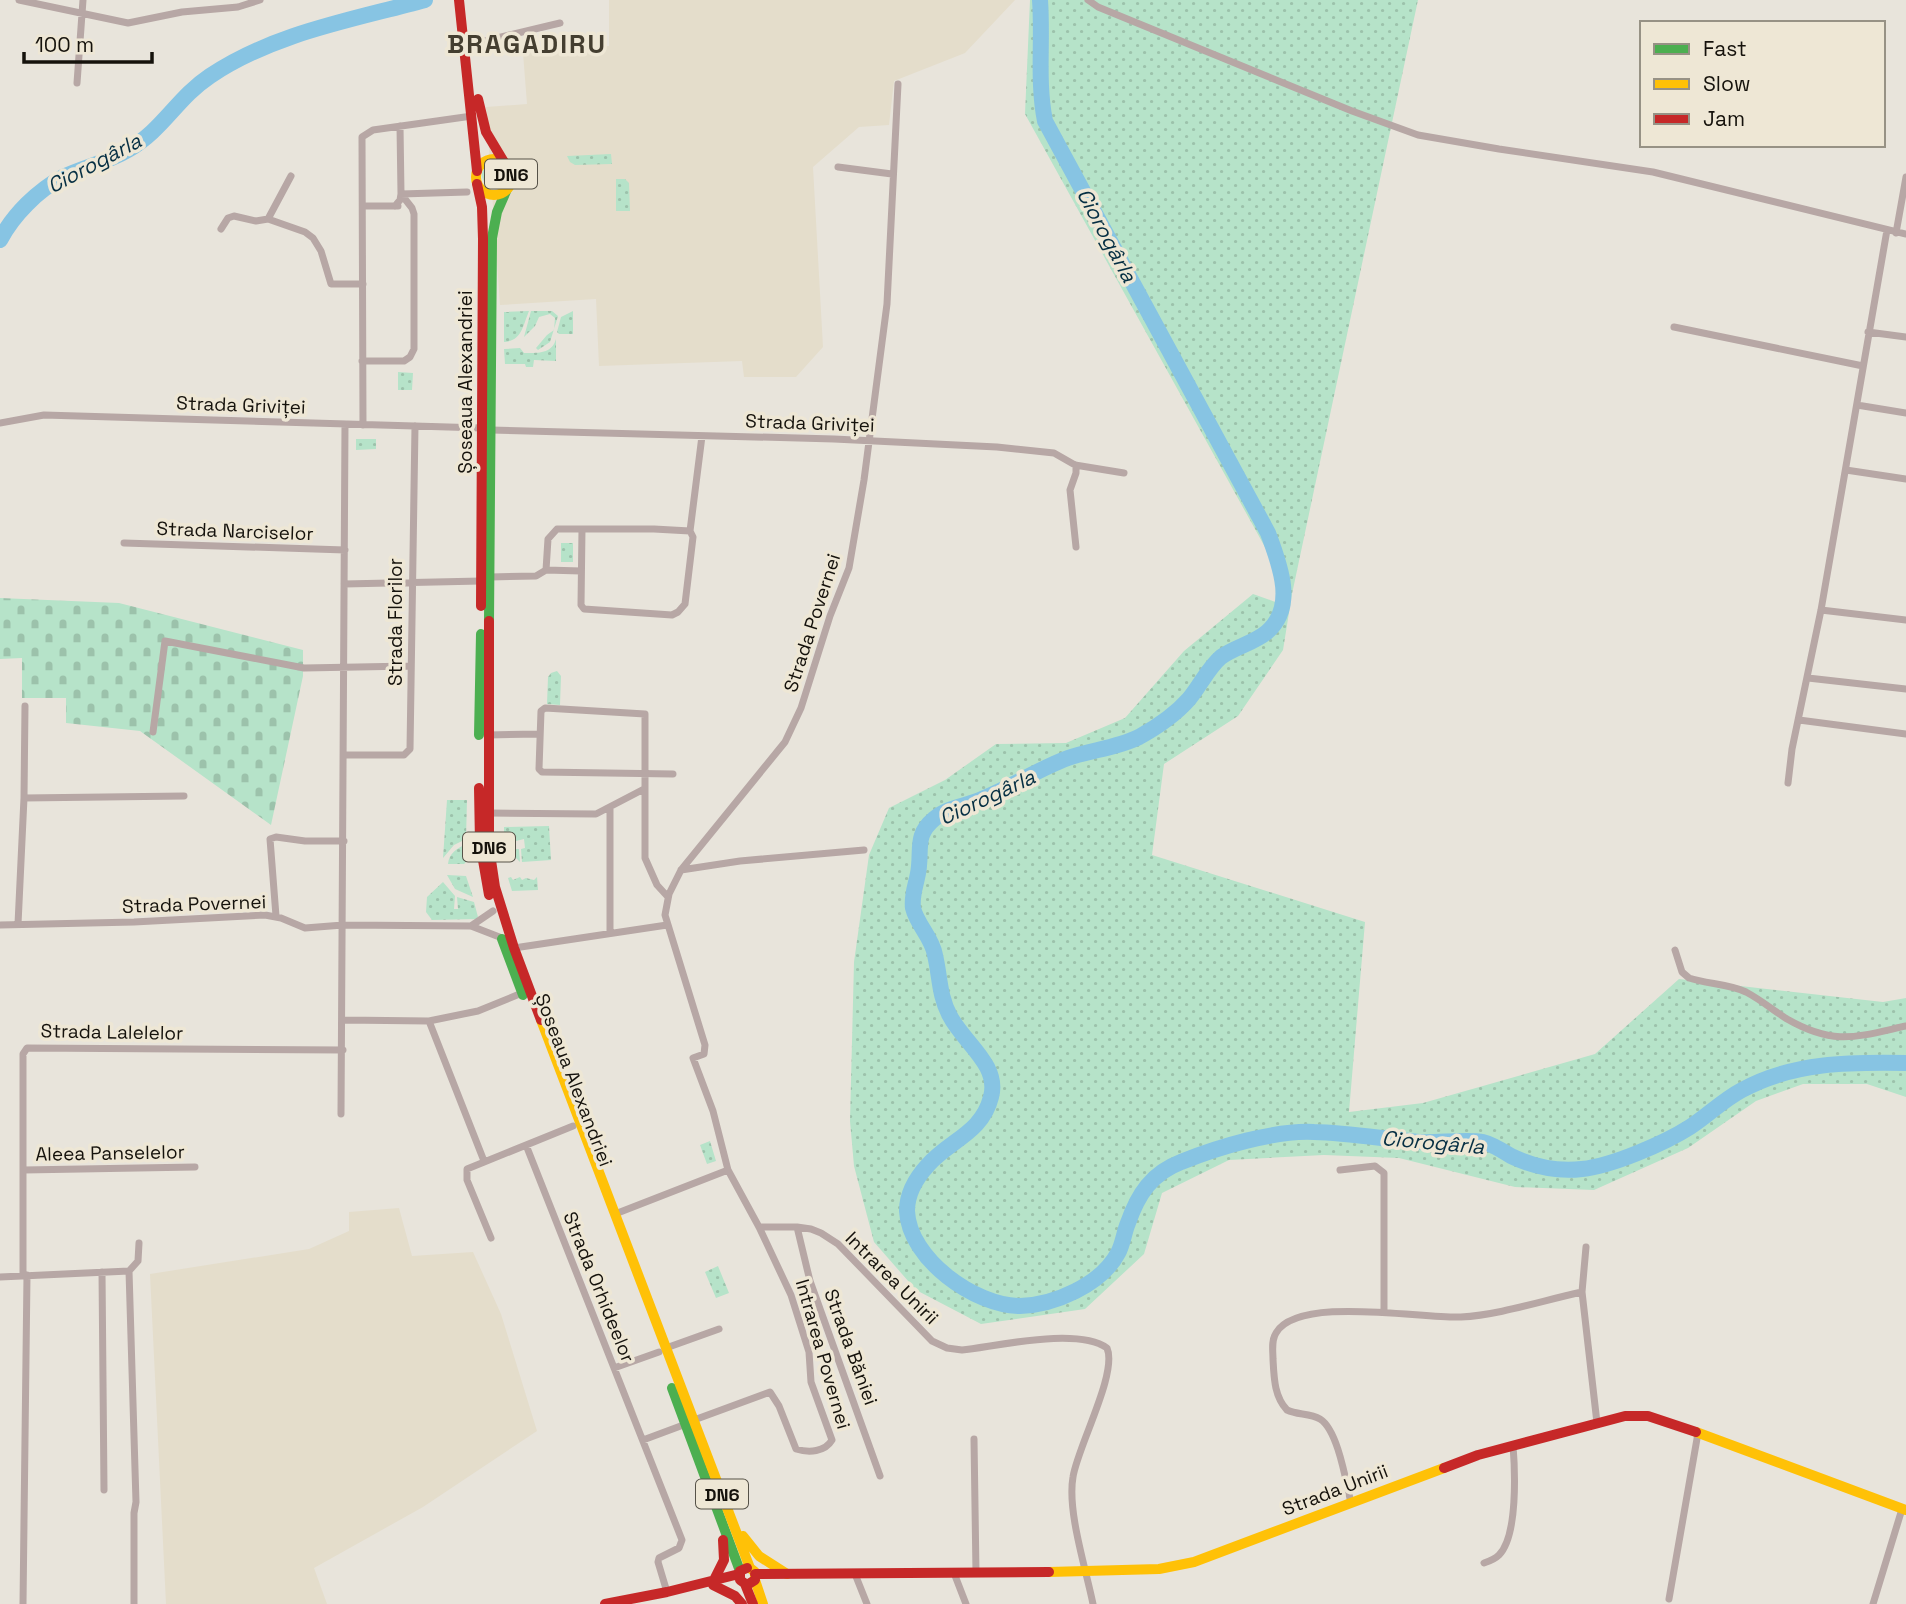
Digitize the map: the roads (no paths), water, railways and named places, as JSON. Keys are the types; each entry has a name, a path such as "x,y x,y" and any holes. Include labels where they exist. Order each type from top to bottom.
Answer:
{"main road":[{"name":"Șoseaua Alexandriei","path":"458,0 472,44 482,118 490,141 512,174 495,220 492,238 480,844 484,875 502,938 573,1126 690,1422 731,1517 753,1604"},
{"name":"Șoseaua Alexandriei","path":"466,0 465,24 477,184 482,207 487,429"},
{"name":"DN6","path":"477,171 479,166 488,160 498,159 505,162"},
{"name":"DN6","path":"477,184 483,192 493,195 507,189"},
{"name":"Șoseaua Alexandriei","path":"485,579 489,847 495,887 514,948 615,1214 662,1350"},
{"name":"Strada Unirii","path":"605,1604 714,1582 787,1574 1087,1572 1183,1566 1478,1455 1625,1416 1648,1416 1667,1421 1904,1510"},
{"name":"Șoseaua Alexandriei","path":"690,1422 725,1529 763,1604"},
{"path":"731,1517 759,1556 787,1574"},
{"path":"725,1529 724,1560 714,1582 742,1604"}],"street":[{"path":"19,0 128,23 260,0"},
{"path":"77,83 83,0"},
{"path":"1087,0 1178,41 1418,135 1653,172 1906,234"},
{"path":"472,44 560,23"},
{"name":"Strada Povernei","path":"665,915 668,897 681,870 779,750 793,726 850,564 887,304 898,84"},
{"path":"363,425 362,137 373,130 472,116"},
{"path":"395,206 399,203 401,194 400,126"},
{"path":"838,167 892,174"},
{"path":"268,219 291,176"},
{"path":"1788,783 1846,470 1868,332 1906,177"},
{"path":"401,194 467,192"},
{"path":"362,361 404,361 413,354 414,214 401,194"},
{"path":"364,206 410,205"},
{"path":"221,229 228,218 234,216 256,221 268,219 294,227 313,238 321,251 331,284 363,284"},
{"path":"1674,327 1863,366"},
{"path":"1868,332 1906,337"},
{"path":"1857,405 1906,413"},
{"name":"Strada Griviței","path":"0,423 44,415 869,441 1038,450 1063,456 1076,465 1124,473"},
{"path":"341,1114 345,424"},
{"name":"Strada Florilor","path":"344,755 401,755 408,752 415,426"},
{"path":"582,529 581,605 586,610 673,615 681,610 685,604 693,537 690,531 702,436"},
{"path":"1076,465 1070,490 1076,548"},
{"path":"1846,470 1906,479"},
{"path":"545,570 550,535 556,529 654,528 690,531"},
{"name":"Strada Narciselor","path":"124,543 345,550"},
{"path":"344,584 536,576 545,570 581,570"},
{"path":"1821,610 1906,620"},
{"path":"153,732 165,641 304,668 411,666"},
{"path":"1808,678 1906,689"},
{"path":"18,924 25,706"},
{"path":"668,897 657,885 645,862 644,774 645,713 545,708 540,713 539,769 542,772 644,774 673,774"},
{"path":"1799,720 1906,734"},
{"path":"488,735 539,734"},
{"path":"488,813 596,814 644,789"},
{"path":"24,799 184,796"},
{"path":"610,809 610,933"},
{"path":"276,916 270,839 276,837 305,841 344,841"},
{"path":"681,870 740,861 864,850"},
{"path":"471,926 493,911"},
{"name":"Strada Povernei","path":"0,925 167,921 265,915 276,916 305,928 343,925 471,926"},
{"name":"Intrarea Povernei","path":"665,915 705,1045 704,1054 693,1058 713,1111 728,1170 791,1295 809,1352 811,1382 832,1440 824,1449 798,1450 770,1392 690,1422"},
{"path":"471,926 502,938"},
{"path":"514,948 610,933 668,928"},
{"path":"1675,950 1682,972 1689,978 1746,992 1789,1020 1819,1034 1835,1038 1849,1037 1906,1026"},
{"path":"343,1020 429,1021 478,1011 522,993"},
{"path":"429,1021 484,1161"},
{"name":"Strada Lalelelor","path":"23,1604 23,1054 27,1048 343,1050"},
{"path":"491,1238 466,1172 469,1167 573,1126"},
{"name":"Strada Orhideelor","path":"526,1146 682,1540 679,1548 659,1558 667,1592"},
{"path":"1340,1170 1375,1166 1384,1173 1384,1311"},
{"name":"Aleea Panselelor","path":"24,1170 195,1167"},
{"path":"615,1214 728,1170"},
{"path":"759,1227 797,1227"},
{"name":"Strada Băniei","path":"797,1227 810,1281 880,1476"},
{"name":"Intrarea Unirii","path":"797,1227 821,1233 838,1244 932,1341 947,1348 962,1350 1056,1339 1097,1343 1107,1348 1110,1354 1107,1372 1072,1480 1072,1501 1087,1572"},
{"path":"134,1604 136,1502 129,1271 138,1261 139,1243"},
{"path":"1586,1247 1582,1292 1597,1423"},
{"path":"0,1277 129,1271"},
{"path":"102,1272 104,1490"},
{"path":"1351,1503 1327,1426 1313,1416 1287,1410 1280,1399 1274,1373 1273,1342 1278,1330 1296,1319 1341,1311 1464,1317 1582,1292"},
{"path":"614,1368 719,1329"},
{"path":"643,1440 690,1422"},
{"path":"1669,1599 1699,1433"},
{"path":"974,1439 976,1573"},
{"path":"1484,1563 1499,1556 1508,1536 1515,1487 1513,1445"},
{"path":"1873,1604 1904,1510"},
{"path":"1087,1572 1093,1604"},
{"path":"954,1573 965,1604"},
{"path":"855,1574 867,1604"}],"waterway":[{"name":"Ciorogârla","path":"0,240 19,213 44,189 63,177 112,158 140,142 198,85 235,61 314,29 425,0"},
{"name":"Ciorogârla","path":"1040,0 1041,91 1045,121 1268,533 1277,557 1283,597 1276,622 1267,632 1221,657 1184,705 1152,729 1122,744 1068,758 1046,767 993,794 945,812 924,830 920,841 913,908 933,949 946,1008 985,1064 992,1085 987,1109 980,1119 973,1128 928,1165 910,1192 907,1211 911,1229 919,1246 932,1262 965,1289 984,1298 1002,1304 1033,1305 1075,1291 1100,1275 1120,1249 1136,1203 1154,1178 1181,1162 1229,1145 1299,1132 1419,1142 1477,1141 1490,1144 1537,1166 1563,1170 1582,1169 1623,1159 1667,1140 1690,1127 1735,1094 1781,1074 1843,1064 1906,1063"}],"district":[{"name":"BRAGADIRU","path":"527,44"}]}
